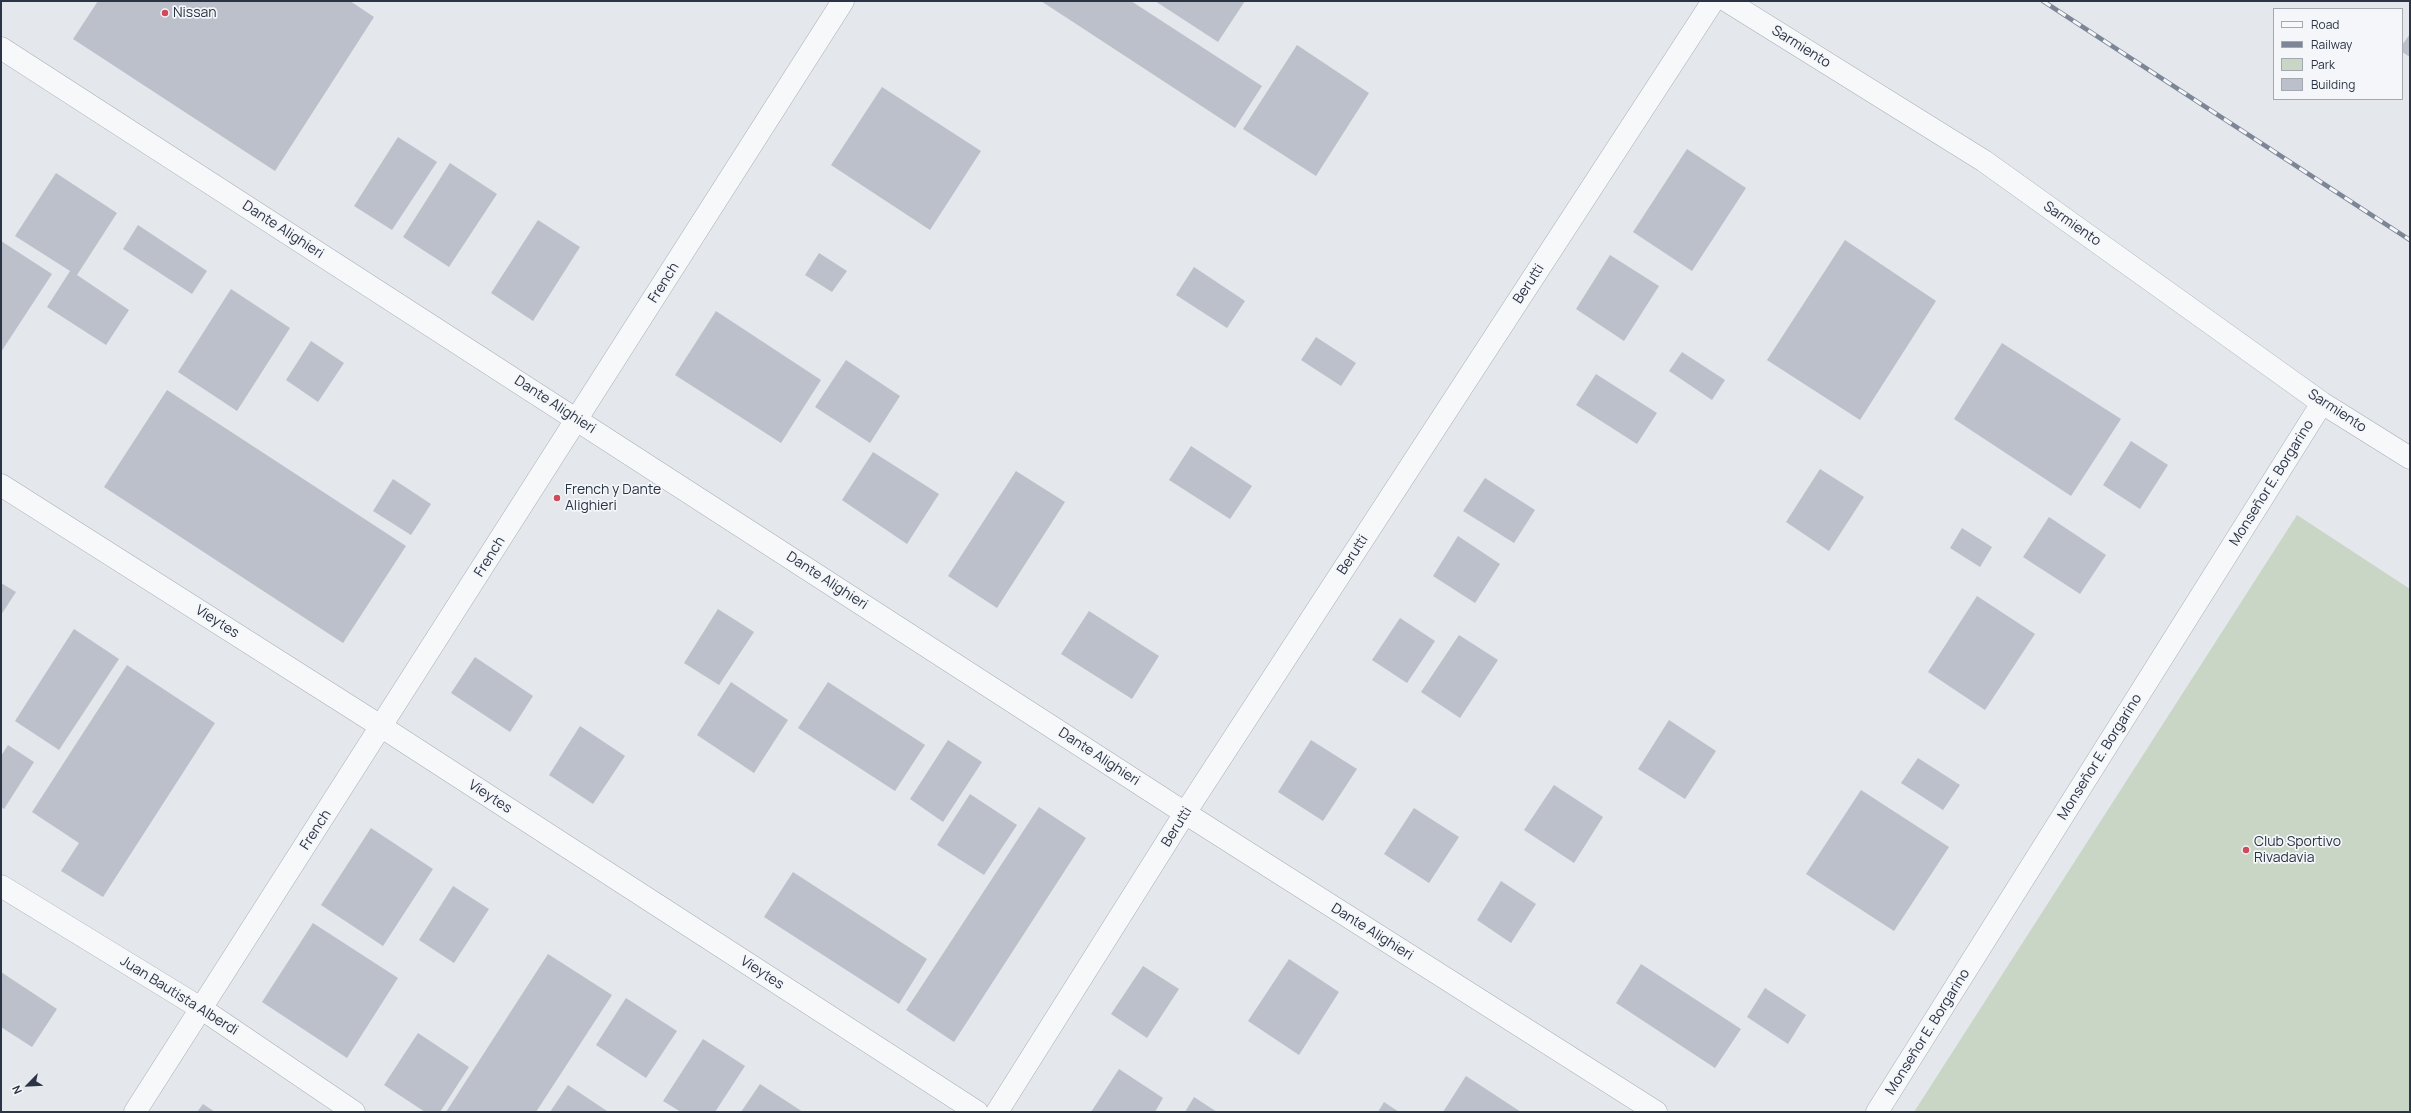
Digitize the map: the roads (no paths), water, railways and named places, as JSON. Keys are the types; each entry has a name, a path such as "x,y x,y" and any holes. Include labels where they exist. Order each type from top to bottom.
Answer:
{"street":[{"name":"French","path":"135,1112 382,727 843,1"},
{"name":"Berutti","path":"997,1112 1185,813 1713,1"},
{"name":"Sarmiento","path":"1727,1 1984,161 2322,402 2410,458"},
{"name":"Dante Alighieri","path":"1,48 1185,813 1656,1112"},
{"name":"Monseñor E. Borgarino","path":"1878,1112 2322,402"},
{"name":"Vieytes","path":"1,485 382,727 977,1112"},
{"name":"Juan Bautista Alberdi","path":"1,886 202,1009 354,1112"}],"railway":[{"path":"2043,1 2410,240"}],"place":[{"name":"Nissan","path":"165,13"},
{"name":"French y Dante Alighieri","path":"557,498"},
{"name":"Club Sportivo Rivadavia","path":"2246,850"}]}
